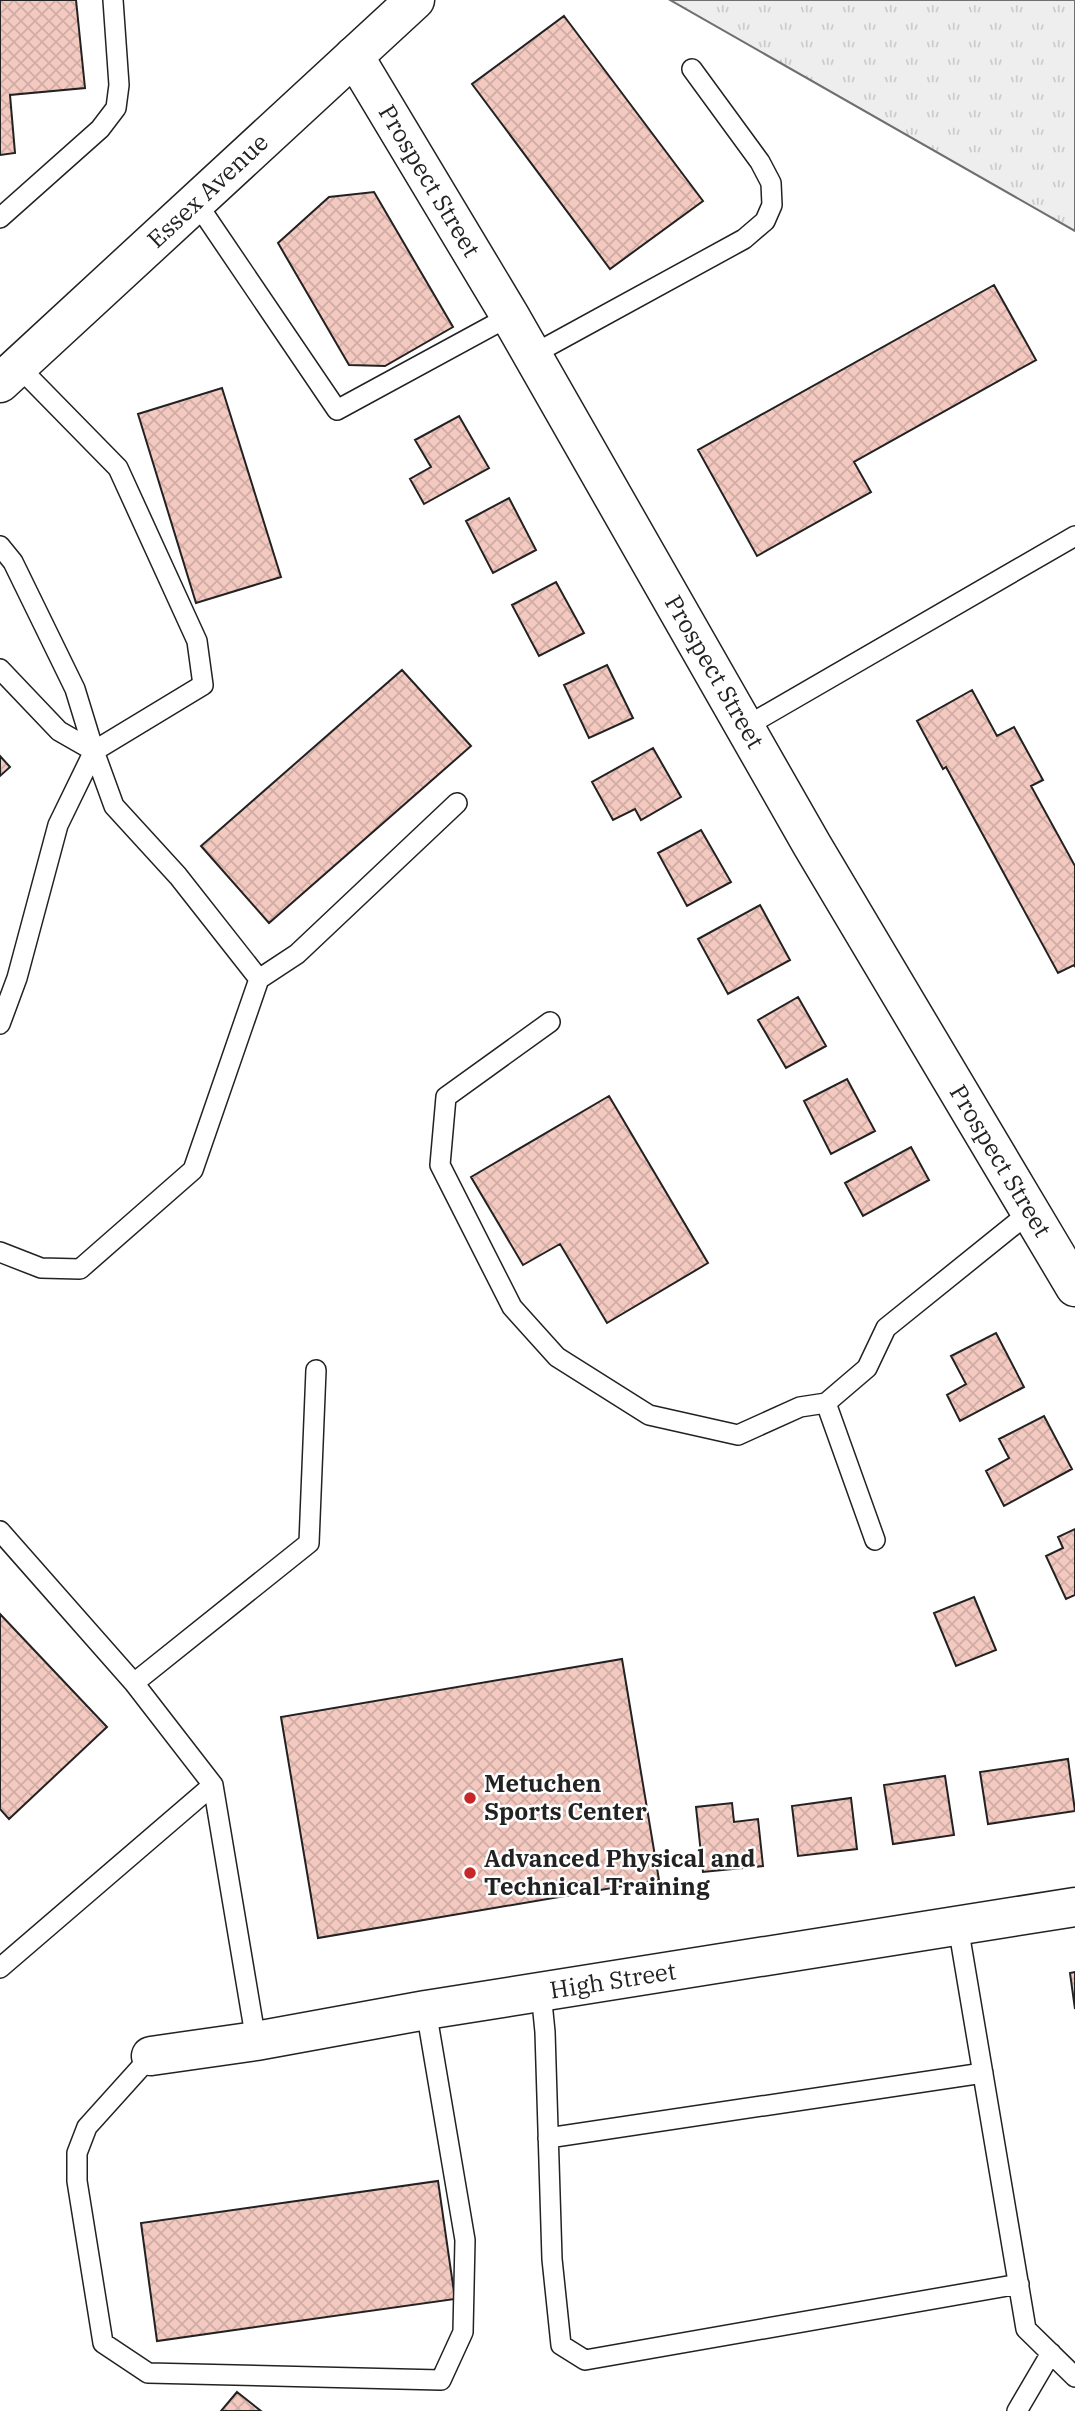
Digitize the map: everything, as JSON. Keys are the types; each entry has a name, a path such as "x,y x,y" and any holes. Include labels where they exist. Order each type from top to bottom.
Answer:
{"street":[{"name":"Essex Avenue","path":"9,374 415,0"},
{"name":"Prospect Street","path":"354,56 533,355 812,845 1075,1287"},
{"name":"High Street","path":"151,2056 1075,1908"}],"lane":[{"path":"0,218 100,129 116,108 119,85 113,0"},
{"path":"533,355 744,239 765,221 772,205 771,183 760,162 692,69"},
{"path":"196,202 337,410 510,316"},
{"path":"0,1024 16,978 58,825 94,751 202,685 197,641 118,468 9,374"},
{"path":"745,727 1075,536"},
{"path":"0,546 13,562 75,689 114,806 178,876 259,979"},
{"path":"0,669 59,731 94,751"},
{"path":"0,1252 41,1268 80,1269 194,1170 259,979 297,954 457,803"},
{"path":"550,1022 446,1097 440,1165 512,1307 557,1357 649,1415 738,1435 800,1406 826,1403 867,1368 886,1328 1030,1212"},
{"path":"134,1683 309,1543 316,1370"},
{"path":"826,1403 875,1540"},
{"path":"0,1531 134,1683 213,1785 256,2041"},
{"path":"0,1968 213,1785"},
{"path":"958,1926 1026,2329 1075,2377"},
{"path":"541,1992 545,2032 552,2259 561,2345 585,2360 1018,2284"},
{"path":"151,2056 87,2127 77,2153 77,2181 103,2343 148,2373 441,2380 463,2332 465,2240 426,2010"},
{"path":"548,2138 983,2073"},
{"path":"1017,2411 1051,2353"}],"green space":[{"path":"670,0 1075,0 1075,231"}],"building":[{"path":"0,0 76,0 85,88 10,95 15,153 0,155"},
{"path":"564,16 703,201 610,269 472,84"},
{"path":"374,192 453,327 385,366 349,365 278,243 329,197"},
{"path":"994,285 1036,360 854,462 871,492 757,556 698,450"},
{"path":"222,388 281,577 196,603 138,414"},
{"path":"459,416 489,468 424,504 410,479 431,467 415,440"},
{"path":"509,498 536,550 493,573 466,521"},
{"path":"556,582 584,633 539,656 512,605"},
{"path":"607,665 633,718 589,738 564,685"},
{"path":"402,670 471,746 269,923 201,846"},
{"path":"972,690 997,736 1014,727 1043,780 1031,786 1075,866 1075,967 1074,965 1058,973 946,767 943,769 917,721"},
{"path":"653,748 681,797 641,820 635,809 613,820 592,782"},
{"path":"0,756 10,767 0,776"},
{"path":"701,830 731,882 687,906 658,853"},
{"path":"760,905 790,960 728,994 698,939"},
{"path":"798,997 826,1046 786,1068 758,1020"},
{"path":"847,1079 875,1131 831,1154 804,1101"},
{"path":"609,1096 708,1263 607,1323 560,1244 523,1265 471,1177"},
{"path":"911,1147 929,1180 863,1216 845,1183"},
{"path":"996,1333 1024,1387 960,1421 947,1395 966,1384 951,1356"},
{"path":"1044,1416 1072,1469 1004,1506 986,1471 1009,1458 999,1439"},
{"path":"1075,1529 1075,1595 1066,1599 1046,1556 1063,1548 1058,1537"},
{"path":"974,1597 996,1650 956,1666 934,1613"},
{"path":"0,1614 107,1727 9,1819 0,1809"},
{"name":"Metuchen Sports Center","path":"622,1659 659,1880 318,1938 281,1717"},
{"path":"1068,1759 1075,1811 988,1824 980,1772"},
{"path":"945,1776 954,1835 893,1844 884,1785"},
{"path":"851,1798 857,1849 798,1856 792,1806"},
{"path":"732,1803 734,1822 758,1819 763,1866 703,1872 696,1807"},
{"path":"1075,1972 1075,2009 1070,1973"},
{"path":"438,2181 455,2299 157,2341 141,2223"},
{"path":"237,2392 261,2411 221,2411"}],"place":[{"name":"Metuchen Sports Center","path":"470,1798"},
{"name":"Advanced Physical and Technical Training","path":"470,1873"}]}
